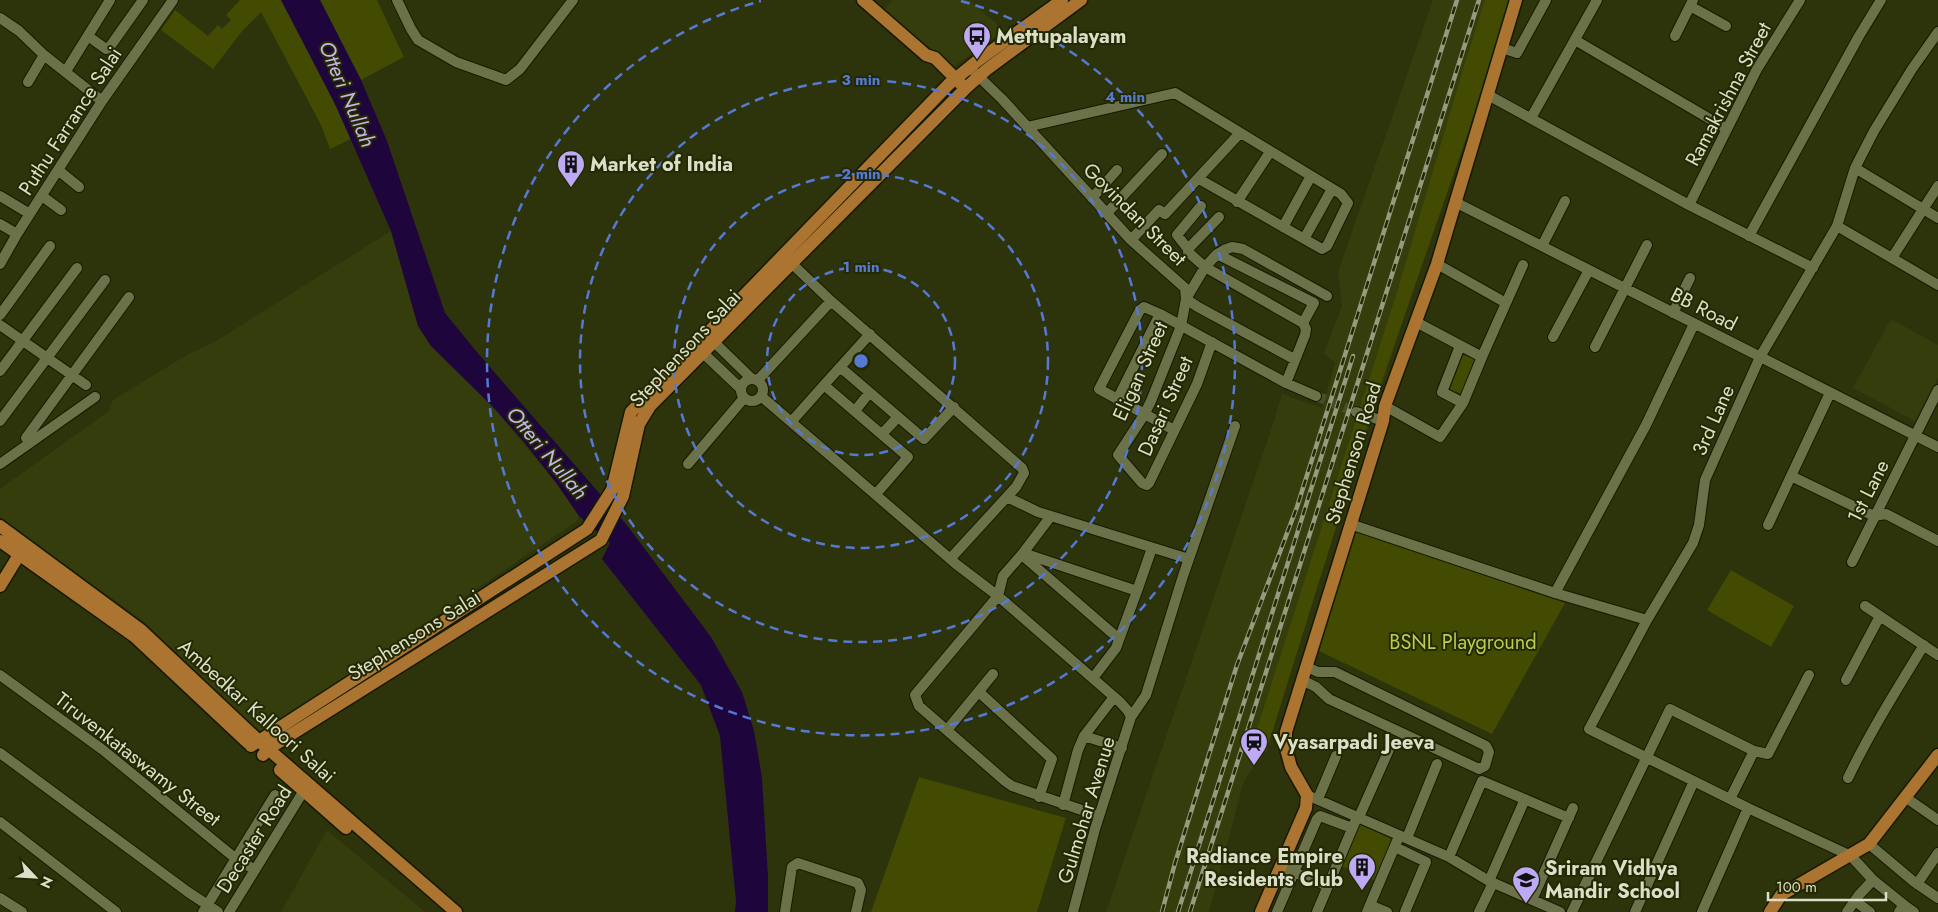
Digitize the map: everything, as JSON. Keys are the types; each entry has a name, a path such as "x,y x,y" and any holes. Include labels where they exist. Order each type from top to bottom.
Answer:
{"main road":[{"path":"863,0 926,55 935,58 963,92"},
{"path":"974,72 1062,0"},
{"path":"974,72 1081,0"},
{"name":"Stephenson Road","path":"1312,797 1290,767 1286,749 1286,732 1310,684 1311,669 1350,524 1383,421 1385,406 1437,264 1516,0"},
{"name":"Stephensons Salai","path":"260,748 602,540 639,424 650,406 714,342 952,81 974,72"},
{"name":"Stephensons Salai","path":"260,748 587,529 617,493 631,412 963,92 974,72"},
{"path":"0,526 22,550"},
{"path":"0,541 22,550"},
{"path":"0,586 22,550"},
{"name":"Ambedkar Kalloori Salai","path":"22,550 134,636 260,748 456,912"},
{"path":"1775,910 1781,895 1869,844 1938,755"},
{"name":"Ambedkar Kalloori Salai","path":"307,788 444,912"},
{"path":"1261,912 1312,797"}],"street":[{"path":"66,71 110,0"},
{"path":"88,36 106,49 109,48 143,0"},
{"name":"Puthu Farrance Salai","path":"0,264 17,234 102,101 173,0"},
{"path":"397,0 418,40 456,62 506,80 520,69 573,0"},
{"path":"1502,48 1517,53 1546,0"},
{"path":"1531,118 1597,0"},
{"name":"Ramakrishna Street","path":"1689,205 1758,69 1800,0"},
{"path":"1749,236 1859,36 1882,0"},
{"path":"1675,36 1692,3 1726,26"},
{"path":"0,18 19,31 44,55 102,101"},
{"name":"3rd Lane","path":"1647,758 1589,729 1647,620 1693,544 1699,525 1705,480 1760,357 1837,226 1855,168 1874,131 1902,84 1938,32"},
{"path":"1575,40 1726,129"},
{"path":"28,82 44,55"},
{"name":"Govindan Street","path":"974,72 1107,212 1131,240 1185,288 1186,299 1294,359"},
{"path":"1027,127 1175,93 1341,194 1348,203 1327,246 1322,249 1199,179"},
{"path":"1488,95 1689,205 1813,268"},
{"path":"1131,240 1159,210 1165,214 1240,133"},
{"path":"1238,202 1270,152"},
{"path":"1107,212 1162,154"},
{"path":"1855,168 1938,218"},
{"path":"58,170 79,187"},
{"path":"1092,198 1117,170"},
{"path":"1283,227 1311,176"},
{"path":"1892,258 1938,186"},
{"path":"1304,239 1332,189"},
{"path":"0,196 30,214"},
{"path":"42,196 61,210"},
{"path":"1542,246 1565,201"},
{"name":"BB Road","path":"1455,202 1938,447"},
{"path":"1201,206 1177,235 1188,248 1188,252 1205,267 1302,323 1306,329 1286,383"},
{"path":"1188,248 1219,217"},
{"path":"0,224 17,234"},
{"path":"1837,226 1938,285"},
{"path":"1595,347 1646,244"},
{"path":"0,315 50,246"},
{"path":"1186,299 1205,267 1217,254 1232,247 1242,249 1327,296"},
{"path":"1217,254 1314,303 1302,323"},
{"path":"787,260 830,301 1022,468 1023,477 950,559"},
{"path":"1437,264 1506,303"},
{"path":"1385,406 1440,437 1463,403 1523,265"},
{"path":"0,372 77,268"},
{"path":"1553,336 1589,270"},
{"path":"1673,313 1690,278"},
{"path":"0,421 105,280"},
{"path":"26,438 129,297"},
{"name":"Eligan Street","path":"1149,483 1142,483 1118,455 1144,415 1181,326 1186,299"},
{"path":"688,464 742,393 742,383 755,379 830,301"},
{"path":"1174,430 1099,389 1140,310 1147,307 1286,383 1316,396"},
{"path":"1117,400 1160,314"},
{"path":"1416,322 1482,357"},
{"path":"1555,593 1646,425 1694,324"},
{"path":"0,325 86,385"},
{"path":"792,421 870,334"},
{"path":"703,353 742,393 753,401 761,396 763,387 714,342"},
{"name":"Dasari Street","path":"1149,483 1197,384 1212,342"},
{"path":"1460,346 1442,392 1463,403"},
{"path":"840,367 924,439 954,407"},
{"path":"824,385 908,457 876,494"},
{"name":"1st Lane","path":"1852,562 1938,390"},
{"path":"855,411 869,393"},
{"path":"1768,524 1830,393"},
{"path":"761,396 950,559 998,596 1093,678 1126,708 1130,717"},
{"path":"0,464 95,397"},
{"path":"1356,412 1383,421"},
{"path":"882,434 898,417"},
{"path":"1130,717 1146,695 1189,559 1235,426"},
{"path":"1791,476 1874,516 1886,514 1938,541"},
{"path":"1007,497 1024,506 1051,516 1189,559"},
{"path":"1051,516 1003,576 998,596 915,695 919,706 1005,781 1020,790 1099,816"},
{"path":"1350,524 1555,593 1647,620"},
{"path":"1093,678 1116,648 1152,548"},
{"path":"1022,554 1136,591"},
{"path":"1022,554 1119,639"},
{"path":"1865,606 1938,654"},
{"path":"1846,680 1880,616"},
{"path":"1848,778 1889,701 1924,645"},
{"path":"1311,669 1335,672 1486,746 1490,752 1484,766 1479,769 1330,699 1310,684 1327,672"},
{"path":"947,730 993,674"},
{"name":"Tiruvenkataswamy Street","path":"0,675 104,750 235,858 255,870"},
{"path":"1572,912 1670,709 1754,751 1768,754 1809,675"},
{"path":"978,692 1052,759 1039,796"},
{"path":"1063,805 1078,750 1084,736 1114,697"},
{"name":"Gulmohar Avenue","path":"1073,912 1099,816 1122,748 1130,717"},
{"path":"1084,736 1122,748"},
{"path":"1318,912 1352,828 1391,744"},
{"path":"1730,799 1754,751"},
{"path":"1,756 205,909 218,912"},
{"path":"1336,756 1312,797 1449,857 1491,882 1560,912"},
{"path":"1647,758 1851,856 1902,908 1914,912"},
{"path":"1387,912 1369,908 1395,847 1403,837 1437,764"},
{"path":"1449,857 1482,781 1568,818"},
{"path":"1635,912 1694,781"},
{"name":"Decaster Road","path":"229,912 307,788"},
{"path":"205,909 275,794"},
{"path":"1905,797 1938,820"},
{"path":"1480,912 1525,799"},
{"path":"1532,900 1573,808"},
{"path":"1702,912 1748,808"},
{"path":"1277,912 1317,819 1320,816 1352,828"},
{"path":"0,822 116,912"},
{"path":"1869,844 1917,884 1938,897"},
{"path":"1395,847 1426,862 1405,912"},
{"path":"1917,884 1938,853"},
{"path":"785,912 792,867 798,863 858,883 862,890 856,912"},
{"path":"1281,867 1328,886"},
{"path":"1847,912 1873,880"},
{"path":"0,898 22,912"},
{"path":"1855,901 1870,912"}],"shaded area":[{"path":"892,0 969,0 1004,30 952,68 884,10"},
{"path":"1433,0 1504,0 1436,219 1263,753 1244,781 1209,912 1106,912 1282,394 1322,408 1335,363 1324,353 1342,306 1338,272"},
{"path":"391,231 418,326 431,346 494,408 557,484 579,516 577,521 264,732 254,730 143,621 0,517 0,489 109,411 113,400 190,353 213,343"},
{"path":"1891,319 1938,345 1938,378 1915,421 1853,388"},
{"path":"327,830 425,912 281,912"}],"green space":[{"path":"240,0 281,0 319,70 351,139 330,149 321,125 261,12 243,30 213,69 161,30 175,10 208,36 218,25 222,29 231,20 226,15"},
{"path":"320,0 377,0 404,57 361,80"},
{"path":"1485,0 1509,0 1468,133 1380,386 1266,752 1259,749 1262,735 1256,732 1398,289"},
{"path":"1463,355 1479,361 1465,395 1450,389"},
{"name":"BSNL Playground","path":"1355,531 1565,603 1492,734 1319,651"},
{"path":"1731,570 1794,606 1771,647 1707,610"},
{"path":"919,777 1066,818 1037,912 871,912"},
{"path":"1359,824 1394,840 1376,881 1341,866"}],"water":[{"name":"Otteri Nullah","path":"281,0 320,0 361,80 387,141 445,313 626,524 711,637 742,692 754,731 762,778 768,877 768,912 735,912 736,901 720,736 701,685 602,559 610,543 579,516 524,442 494,408 431,346 418,326 391,231 336,106"}],"tunnel":[{"path":"1316,396 1356,412"}],"railway":[{"path":"1162,912 1175,863 1237,665 1297,507 1457,0"},
{"path":"1190,912 1479,0"},
{"path":"1178,912 1353,356"}],"place":[{"name":"Mettupalayam","path":"977,60"},
{"name":"Market of India","path":"571,188"},
{"name":"Vyasarpadi Jeeva","path":"1254,766"},
{"name":"Radiance Empire Residents Club","path":"1362,891"},
{"name":"Sriram Vidhya Mandir School","path":"1526,904"}]}
